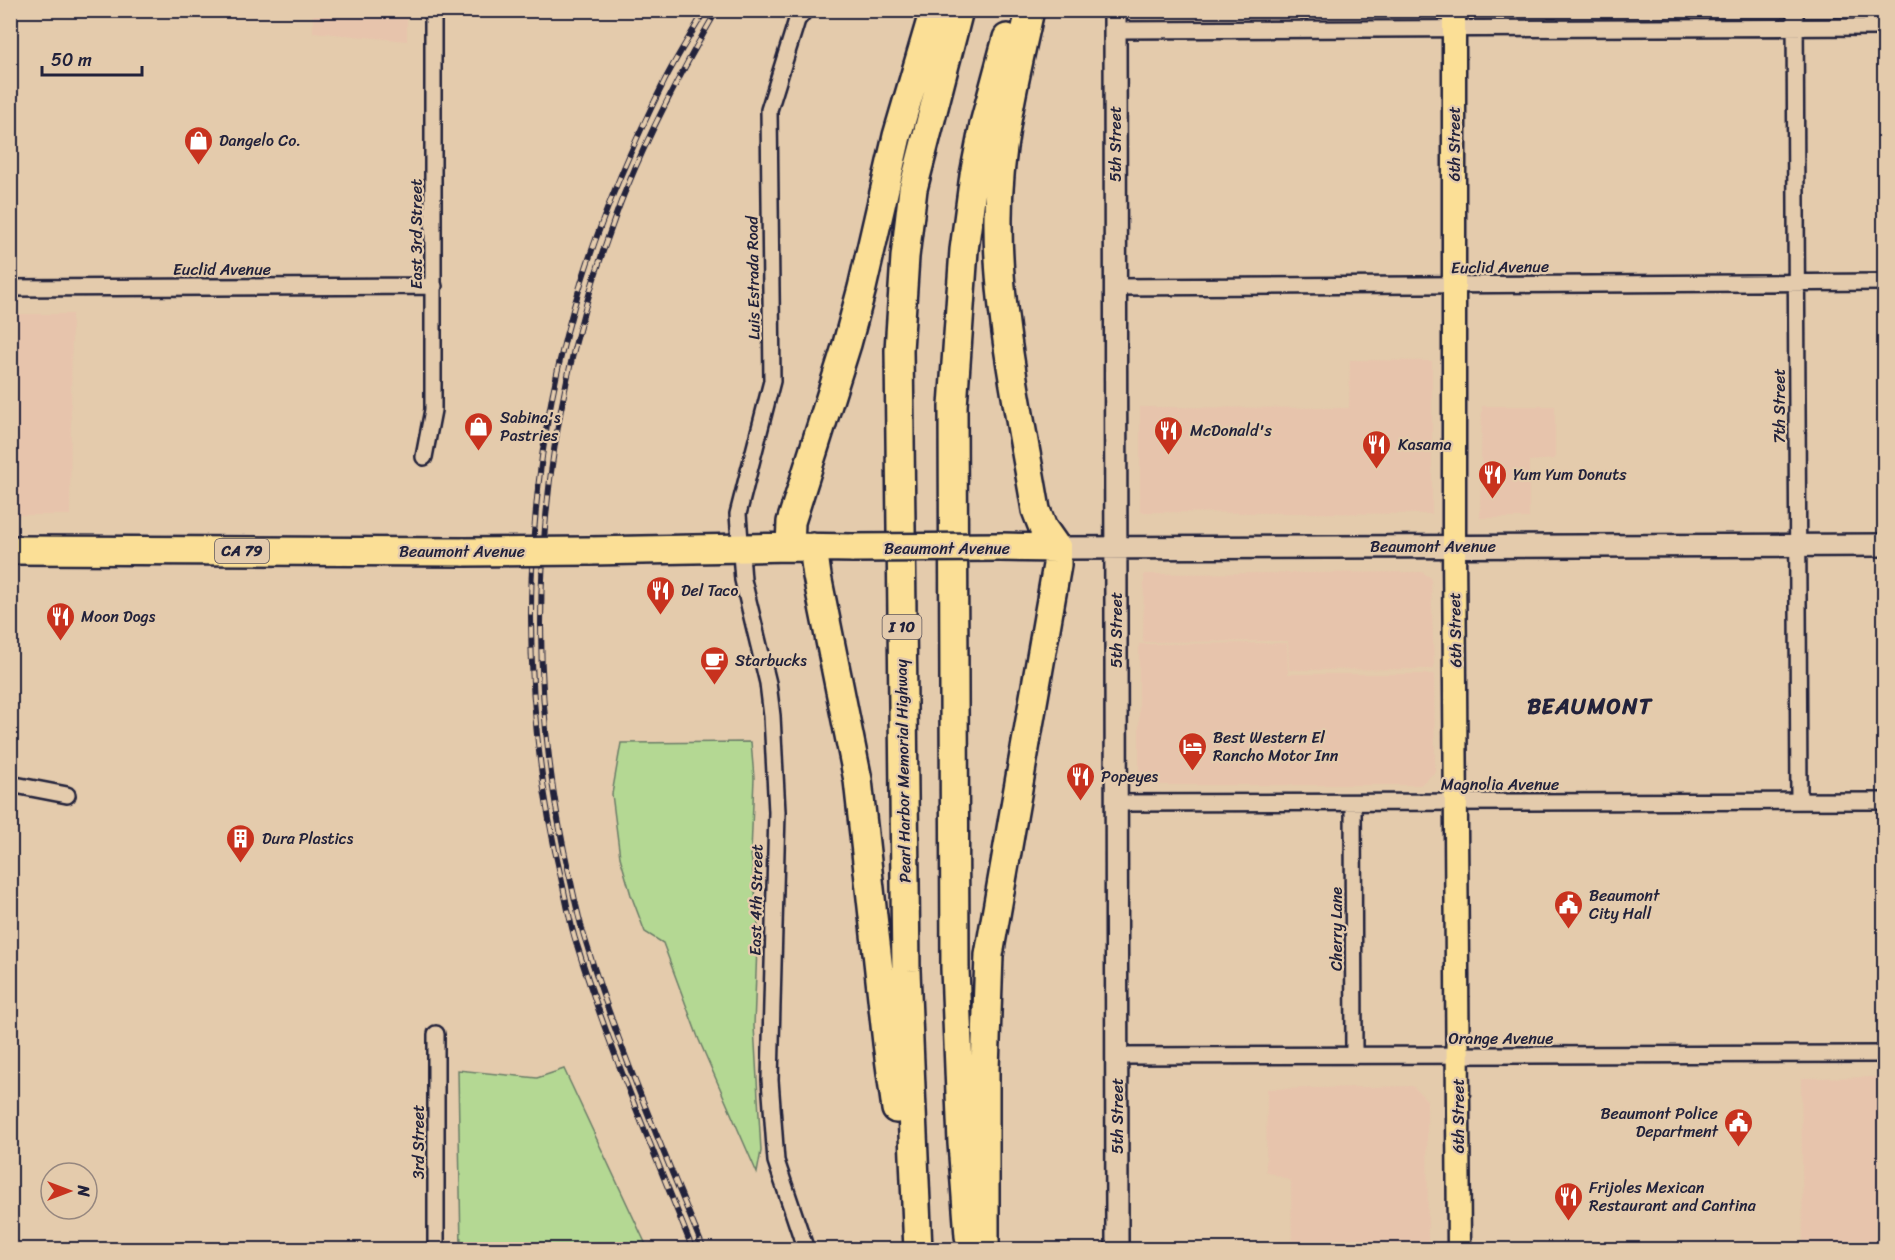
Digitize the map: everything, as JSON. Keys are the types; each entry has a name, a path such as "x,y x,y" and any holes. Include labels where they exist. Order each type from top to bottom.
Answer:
{"highway":[{"path":"917,1250 887,1043 858,780 817,576 791,522 847,344 897,136 934,10"},
{"name":"Pearl Harbor Memorial Highway","path":"917,1250 906,971 899,350 905,257 913,189 959,10"},
{"path":"970,1250 962,1143 955,969 953,406 964,250 974,175 992,92 1014,10"},
{"path":"985,1250 985,1069 989,955 1057,565 1058,548 1043,528 1036,510 1001,290 998,216 1003,152 1030,10"},
{"name":"Beaumont Avenue","path":"10,550 465,552 802,547 1058,548"}],"main road":[{"name":"6th Street","path":"1454,20 1454,546 1459,1250"}],"street":[{"name":"East 3rd Street","path":"424,457 433,410 433,10"},
{"name":"Luis Estrada Road","path":"740,549 738,514 772,381 769,110 797,20 805,10"},
{"name":"7th Street","path":"1795,10 1799,801"},
{"path":"1115,20 1454,20 1796,28 1884,27"},
{"name":"5th Street","path":"1115,20 1117,1250"},
{"name":"Euclid Avenue","path":"1115,287 1884,282"},
{"name":"Euclid Avenue","path":"10,288 434,286"},
{"name":"Beaumont Avenue","path":"1058,548 1884,545"},
{"name":"East 4th Street","path":"740,549 743,580 768,683 772,716 777,812 770,1080 776,1161 806,1250"},
{"path":"10,784 67,795"},
{"name":"Magnolia Avenue","path":"1116,803 1884,801"},
{"name":"Cherry Lane","path":"1353,802 1354,1056"},
{"name":"3rd Street","path":"436,1034 436,1250"},
{"name":"Orange Avenue","path":"1117,1056 1458,1057 1884,1054"}],"shaded area":[{"path":"313,11 407,11 407,41 313,32"},
{"path":"11,314 72,314 70,515 11,515"},
{"path":"1350,360 1432,361 1432,514 1140,512 1140,407 1349,408"},
{"path":"1482,406 1555,406 1555,459 1529,461 1529,518 1480,518"},
{"path":"1422,572 1431,578 1434,669 1289,670 1288,641 1143,642 1144,574"},
{"path":"1287,643 1288,674 1434,674 1435,772 1420,785 1139,785 1139,644"},
{"path":"1884,1077 1884,1249 1803,1249 1801,1078"},
{"path":"1413,1086 1427,1100 1428,1249 1292,1249 1291,1181 1266,1171 1267,1089"}],"green space":[{"path":"751,742 754,778 751,853 758,920 754,1026 761,1151 757,1173 699,1040 663,943 645,932 620,857 612,794 621,743"},
{"path":"564,1069 648,1249 461,1249 458,1070 537,1078"}],"railway":[{"path":"693,1250 617,1061 570,922 547,807 537,731 532,654 532,578 537,501 547,425 562,350 583,277 609,203 640,131 668,75 705,10"},
{"path":"704,1250 626,1057 581,925 555,802 545,721 541,640 543,558 550,477 564,397 582,318 622,198 670,96 717,10"}],"place":[{"name":"Dangelo Co.","path":"198,166"},
{"name":"Sabina's Pastries","path":"479,452"},
{"name":"McDonald's","path":"1169,456"},
{"name":"Kasama","path":"1377,470"},
{"name":"Yum Yum Donuts","path":"1492,500"},
{"name":"Del Taco","path":"660,616"},
{"name":"Moon Dogs","path":"60,642"},
{"name":"Starbucks","path":"714,686"},
{"name":"Best Western El Rancho Motor Inn","path":"1192,772"},
{"name":"Popeyes","path":"1080,802"},
{"name":"Dura Plastics","path":"241,864"},
{"name":"Beaumont City Hall","path":"1568,930"},
{"name":"Beaumont Police Department","path":"1739,1148"},
{"name":"Frijoles Mexican Restaurant and Cantina","path":"1568,1222"}],"district":[{"name":"BEAUMONT","path":"1590,706"}]}
